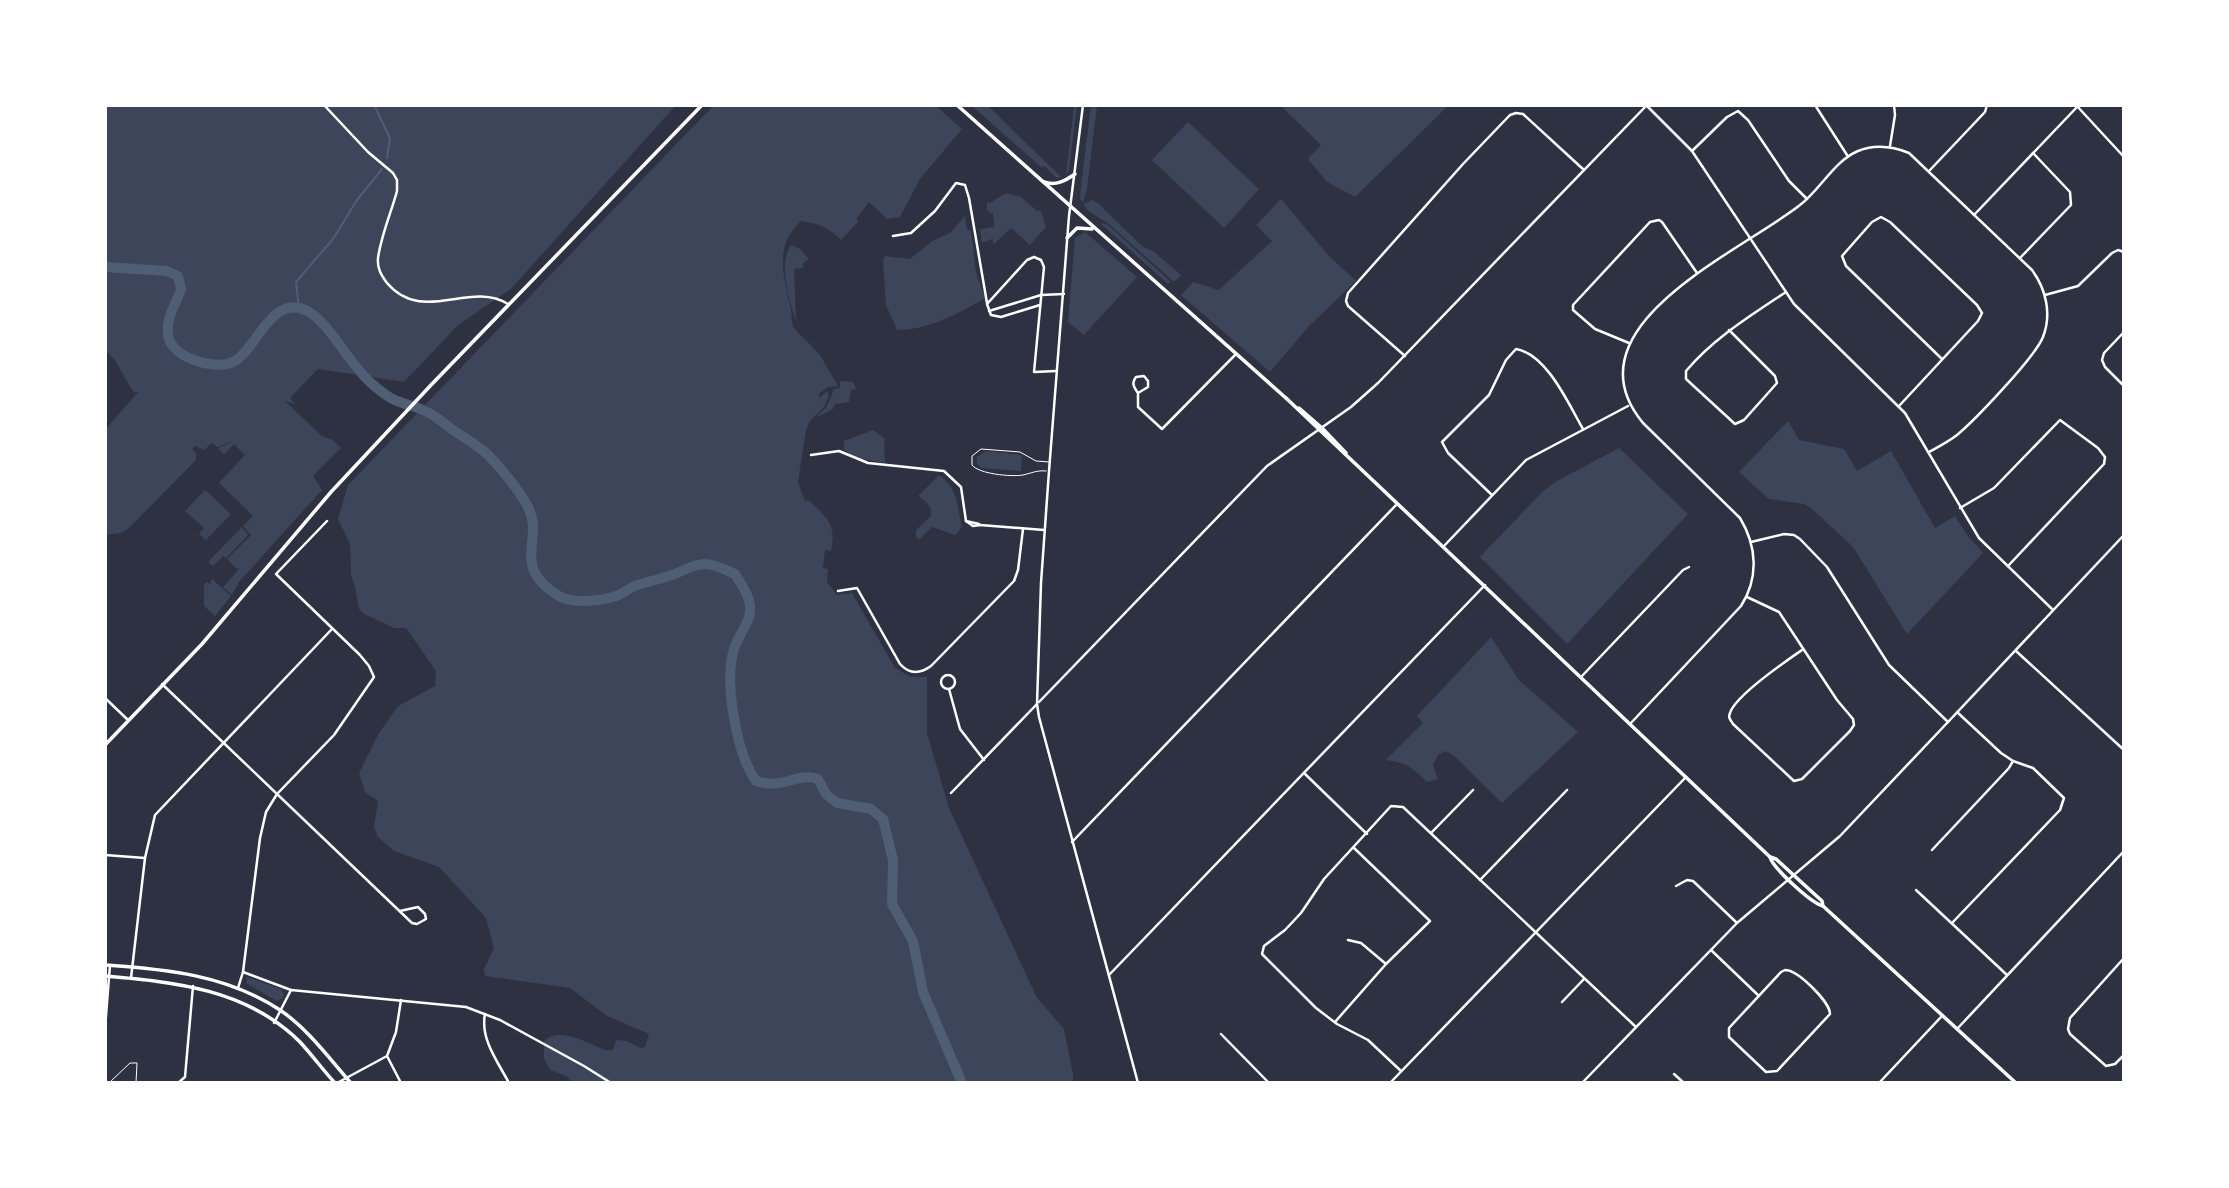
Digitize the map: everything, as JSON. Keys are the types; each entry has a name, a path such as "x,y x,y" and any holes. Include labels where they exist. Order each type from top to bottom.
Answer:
{"main road":[{"path":"105,745 202,644 304,521 430,385 702,105"},
{"path":"957,105 1320,429 1770,857 1772,863 1791,877 1817,905 1822,906 2016,1083"},
{"path":"1042,182 1051,185 1075,174"},
{"path":"1067,238 1079,228 1096,230"},
{"path":"108,965 188,973 238,988 281,1011 304,1031 351,1083"},
{"path":"107,976 193,986 227,997 258,1012 299,1041 336,1083"}],"street":[{"path":"324,105 397,180 397,191 378,258 379,271 392,288 402,296 418,301 489,296 510,305"},
{"path":"1083,105 1067,238 1049,462 1037,704 1138,1083"},
{"path":"951,793 1267,466 1360,401 1646,105 1692,151 1786,292 1809,320 1899,406 1979,538 2053,610"},
{"path":"1815,105 1848,156"},
{"path":"1891,146 1894,105"},
{"path":"1929,171 1985,112 1987,105"},
{"path":"1974,215 2077,106 2124,157"},
{"path":"1692,151 1730,114 1738,111 1748,120 1796,190 1807,199"},
{"path":"1405,356 1348,306 1348,293 1463,164 1510,116 1520,113 1584,170"},
{"path":"1630,724 1731,618 1746,596 1754,562 1745,526 1734,511 1643,423 1630,405 1625,394 1622,371 1629,343 1639,328 1677,288 1807,199 1848,156 1864,149 1891,146 1909,153 2020,258 2038,278 2045,295 2047,324 2042,341 2031,357 1959,433 1929,452"},
{"path":"2020,258 2071,205 2072,199 2070,192 2033,153"},
{"path":"893,236 911,233 934,211 952,186 956,183 963,184 970,198 991,315 998,318 1040,305"},
{"path":"1899,406 1978,321 1982,313 1977,304 1881,216 1872,222 1842,256 1846,267 1942,359"},
{"path":"1629,343 1595,329 1573,310 1573,305 1650,222 1662,222 1698,273"},
{"path":"2045,295 2078,286 2112,253 2118,250 2124,252"},
{"path":"988,304 1027,260 1034,257 1041,260 1044,265 1034,372 1057,371"},
{"path":"1729,330 1775,376 1777,383 1744,420 1735,424 1685,375 1686,371 1713,342 1729,330 1786,292"},
{"path":"989,311 1041,295 1064,294"},
{"path":"2124,332 2102,356 2105,367 2124,386"},
{"path":"1492,495 1448,453 1442,442 1489,396 1506,360 1516,349 1530,355 1557,381 1583,429"},
{"path":"1138,393 1148,387 1144,376 1136,377 1133,381 1138,393 1138,407 1162,429 1236,354"},
{"path":"1444,546 1526,460 1630,405"},
{"path":"1960,508 1994,488 2060,420 2098,448 2105,457 2104,464 2008,566"},
{"path":"811,455 839,451 868,463 944,471 961,487 966,521 978,526 1044,530"},
{"path":"1072,842 1398,504"},
{"path":"238,988 243,972 262,820 277,794 334,735 374,677 360,655 276,573 327,521"},
{"path":"838,591 857,588 901,665 911,671 922,671 930,667 1014,580 1018,571 1023,529"},
{"path":"1751,542 1784,534 1800,539 1827,567 1889,665 1948,722"},
{"path":"1582,1083 1737,923 1840,836 2124,535"},
{"path":"1581,677 1689,567"},
{"path":"1109,975 1485,584"},
{"path":"1746,596 1779,612 1836,700 1853,719 1854,725 1802,779 1794,781 1732,723 1730,711 1755,685 1802,650"},
{"path":"131,978 145,858 155,815 332,629"},
{"path":"2016,651 2124,750"},
{"path":"949,689 955,685 953,676 946,676 941,681 942,685 949,689 960,729 984,761"},
{"path":"162,684 412,923 417,924 426,919 418,907 400,911"},
{"path":"105,698 129,721"},
{"path":"1952,923 2062,805 2064,798 2042,775 2024,763 2013,761 1957,712"},
{"path":"1932,850 2013,761"},
{"path":"1304,773 1367,834"},
{"path":"1390,1083 1686,777"},
{"path":"1431,833 1473,790"},
{"path":"1479,880 1567,790"},
{"path":"1401,1071 1364,1037 1335,1022 1316,1008 1262,954 1267,943 1285,930 1301,913 1324,879 1391,806 1403,807 1636,1027"},
{"path":"1335,1022 1386,964 1430,921 1354,848"},
{"path":"1957,1029 2124,852"},
{"path":"105,855 145,858"},
{"path":"1676,886 1687,880 1693,881 1737,923"},
{"path":"1916,890 2007,975"},
{"path":"1348,940 1361,943 1386,964"},
{"path":"1711,949 1759,996"},
{"path":"2124,958 2070,1018 2068,1029 2070,1034 2106,1066 2115,1065 2124,1055"},
{"path":"105,1028 108,965"},
{"path":"1793,970 1831,1010 1826,1020 1773,1073 1766,1072 1729,1037 1729,1028 1759,996 1781,972 1793,970"},
{"path":"243,972 291,990 452,1004 485,1014 611,1083"},
{"path":"1562,1002 1584,979"},
{"path":"178,1083 185,1077 193,986"},
{"path":"274,1023 291,990"},
{"path":"336,1083 387,1056 396,1032 401,1000"},
{"path":"485,1014 485,1038 509,1083"},
{"path":"1880,1083 1942,1016"},
{"path":"1221,1034 1269,1083"},
{"path":"387,1056 401,1083"},
{"path":"1674,1074 1684,1083"}],"lane":[{"path":"1049,462 1036,460 1020,452 981,449 974,453 971,460 974,468 980,472 1020,475 1036,470 1049,471"},
{"path":"108,1083 130,1063 137,1063 136,1083"}],"shaded area":[{"path":"105,105 676,105 511,289 458,325 404,382 318,369 290,398 295,404 285,401 322,436 333,440 341,448 313,476 322,490 239,582 232,595 223,587 240,568 237,569 227,559 251,535 243,526 253,516 219,483 245,455 234,444 224,454 218,448 234,441 217,447 212,443 204,450 195,446 192,449 196,453 196,460 128,529 121,533 105,535 105,430 138,392 134,392 114,359 105,350"},
{"path":"714,105 935,105 962,129 920,179 900,217 887,219 869,202 857,218 858,222 841,240 823,227 801,221 787,240 783,271 793,327 820,355 838,386 828,387 819,394 819,398 827,391 829,396 806,430 798,482 805,501 809,500 825,517 833,534 831,551 825,550 823,568 828,569 827,582 837,595 852,593 895,668 911,677 927,677 927,733 949,808 1037,998 1064,1029 1073,1083 573,1083 566,1076 550,1070 544,1058 544,1041 558,1035 566,1035 605,1050 613,1050 616,1040 645,1047 649,1034 607,1016 570,988 485,976 484,969 494,948 486,918 439,867 394,851 378,837 374,827 378,801 365,792 359,773 379,733 398,706 435,686 436,671 406,628 394,628 359,609 351,575 350,544 338,519 348,485"},
{"path":"971,105 987,105 1061,177 1057,178 1044,166 1042,168"},
{"path":"1074,105 1077,105 1066,177"},
{"path":"1091,105 1097,105 1087,189 1083,202 1080,199 1081,186"},
{"path":"1280,105 1449,105 1355,197 1327,182 1308,159 1321,145"},
{"path":"1188,122 1259,189 1224,228 1152,160"},
{"path":"1006,193 1021,197 1037,211 1041,211 1046,227 1030,245 1011,228 994,244 992,239 982,243 980,229 994,227 993,213 987,209 987,202 990,203"},
{"path":"1281,199 1329,256 1356,281 1309,326 1270,372 1181,295 1193,282 1219,290 1272,241 1256,225"},
{"path":"1092,200 1143,247 1153,251 1181,275 1174,282 1109,224 1087,210 1084,204"},
{"path":"965,216 967,230 971,230 976,272 985,298 931,324 897,330 886,305 883,261 885,256 910,259 932,241 950,233"},
{"path":"1102,223 1108,225 1172,283 1167,283"},
{"path":"1085,232 1137,277 1084,335 1068,322 1075,238"},
{"path":"791,245 800,249 809,259 803,263 803,268 794,269 796,321 785,272 787,253"},
{"path":"840,381 853,382 856,389 851,390 849,402 835,404 833,409 816,418 827,406 834,389 840,388"},
{"path":"1788,421 1799,440 1844,449 1857,471 1891,451 1935,528 1955,516 1983,553 1907,634 1853,547 1811,508 1804,504 1769,499 1739,472"},
{"path":"873,430 884,438 885,463 856,458 844,450 844,441"},
{"path":"1619,448 1688,514 1567,644 1480,557 1543,491"},
{"path":"985,451 1022,455 1021,471 981,468 977,457"},
{"path":"939,475 953,491 962,527 955,535 932,527 919,540 916,530 931,516 931,510 918,496"},
{"path":"205,490 231,514 206,540 199,534 204,528 185,511"},
{"path":"242,527 248,535 226,558 223,556 213,566 208,562"},
{"path":"212,579 231,596 215,616 204,606 204,585 206,582 210,584"},
{"path":"1491,637 1519,680 1578,732 1502,803 1453,755 1445,751 1438,755 1433,765 1438,779 1427,782 1409,767 1386,760 1423,723 1417,716"},
{"path":"247,977 281,989 283,998 277,1001 246,983"}],"waterway":[{"path":"374,105 390,138 387,158"},
{"path":"299,308 296,282 333,239 357,200 382,169"},
{"path":"105,267 167,271 178,276 181,289 168,322 170,342 184,355 204,363 215,365 233,362 249,347 265,325 285,309 296,307 309,312 325,326 363,375 380,391 394,400 434,416 480,448 498,465 512,482 531,514 531,562 535,573 543,584 565,599 579,601 610,598 635,586 701,564 713,565 735,574 750,604 748,618 734,649 730,679 738,735 749,769 756,781 766,783 810,777 818,779 826,794 837,803 871,809 883,819 893,860 892,904 913,941 923,992 962,1083"}]}
